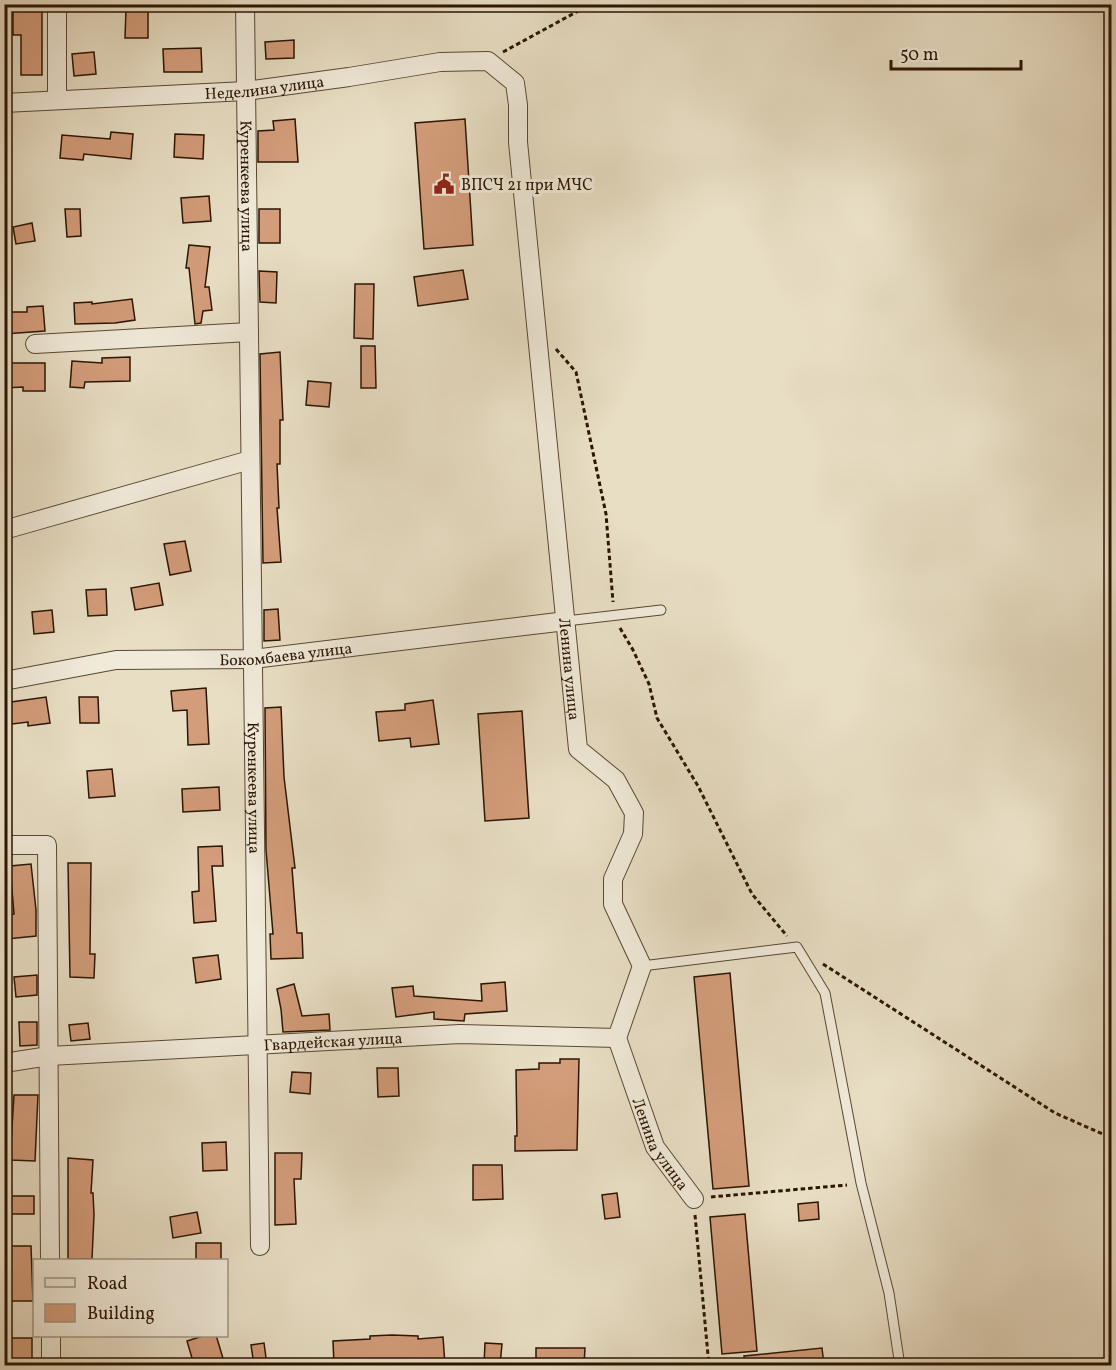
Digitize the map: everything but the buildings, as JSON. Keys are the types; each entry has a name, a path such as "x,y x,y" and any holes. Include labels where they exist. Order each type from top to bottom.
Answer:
{"street":[{"path":"57,4 57,100"},
{"name":"Куренкеева улица","path":"245,4 260,1246"},
{"name":"Неделина улица","path":"4,103 246,90 440,62 488,60"},
{"name":"Ленина улица","path":"488,60 514,83 518,105 519,142 578,749 615,780 634,813 633,834 613,879 613,904 642,966"},
{"path":"35,344 249,332"},
{"path":"4,530 250,460"},
{"name":"Бокомбаева улица","path":"4,681 116,660 253,659 566,621"},
{"path":"4,845 47,845 50,1259"},
{"path":"617,1038 642,966"},
{"name":"Гвардейская улица","path":"4,1062 49,1056 460,1034 617,1038"},
{"name":"Ленина улица","path":"617,1038 655,1147 694,1199"},
{"path":"51,1337 51,1365"}],"lane":[{"path":"566,621 661,610"},
{"path":"642,966 796,947 825,993 861,1183 889,1293 900,1365"}],"path":[{"path":"488,60 591,4"},
{"path":"537,331 576,372 606,514 613,603 618,625 649,684 657,718 698,786 752,894 796,947 1055,1113 1112,1138"},
{"path":"709,1365 694,1199 861,1183"}],"place":[{"name":"ВПСЧ 21 при МЧС","path":"444,184"}]}
